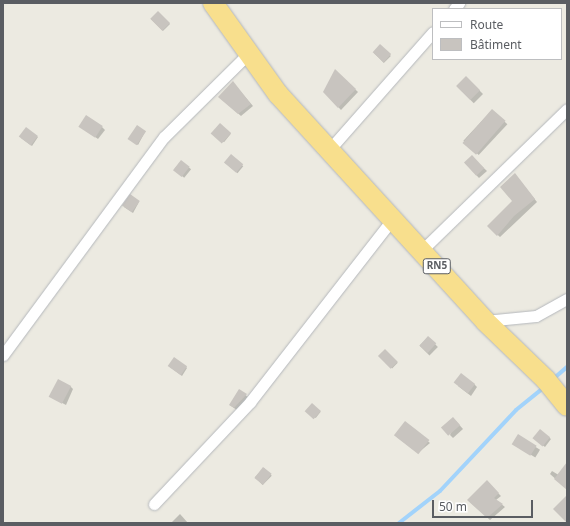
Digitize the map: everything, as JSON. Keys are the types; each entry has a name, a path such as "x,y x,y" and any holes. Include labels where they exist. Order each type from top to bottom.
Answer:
{"highway":[{"name":"RN5","path":"212,3 278,94 393,218 485,321 548,383 567,406"}],"street":[{"path":"329,150 432,33"},
{"path":"3,355 164,136 248,54"},
{"path":"422,250 567,109"},
{"path":"154,504 250,402 393,218"},
{"path":"485,321 536,316 567,299"}],"building":[{"path":"158,11 170,23 162,31 150,19"},
{"path":"380,44 391,54 384,62 373,52"},
{"path":"335,69 356,89 338,108 323,92"},
{"path":"466,76 480,90 470,100 456,86"},
{"path":"233,81 251,104 238,114 218,97"},
{"path":"492,109 506,121 476,155 462,143"},
{"path":"86,115 103,126 95,138 78,127"},
{"path":"220,123 231,133 222,143 211,133"},
{"path":"137,125 146,131 137,145 127,139"},
{"path":"26,127 38,136 31,146 19,137"},
{"path":"231,154 243,164 236,173 224,162"},
{"path":"472,155 484,168 476,176 464,163"},
{"path":"181,160 190,167 182,177 173,170"},
{"path":"515,173 535,199 514,216 497,236 487,226 512,201 500,187"},
{"path":"130,194 140,201 132,212 122,205"},
{"path":"428,336 436,343 428,353 419,346"},
{"path":"385,349 398,362 391,369 378,356"},
{"path":"174,357 187,366 181,375 168,366"},
{"path":"461,373 475,384 468,394 454,382"},
{"path":"58,379 71,386 62,404 49,397"},
{"path":"239,389 247,394 234,408 229,405"},
{"path":"312,403 321,411 314,419 305,411"},
{"path":"453,417 460,425 448,436 441,427"},
{"path":"405,421 429,440 418,454 394,435"},
{"path":"540,429 550,437 543,447 532,438"},
{"path":"518,434 537,446 530,456 512,444"},
{"path":"567,462 567,490 554,479"},
{"path":"263,467 272,474 263,485 254,478"},
{"path":"487,480 499,493 494,498 503,504 487,518 467,500"},
{"path":"567,495 567,523 553,509"}],"waterway":[{"path":"552,380 567,367"},
{"path":"399,523 440,491 516,410 544,387"}]}
